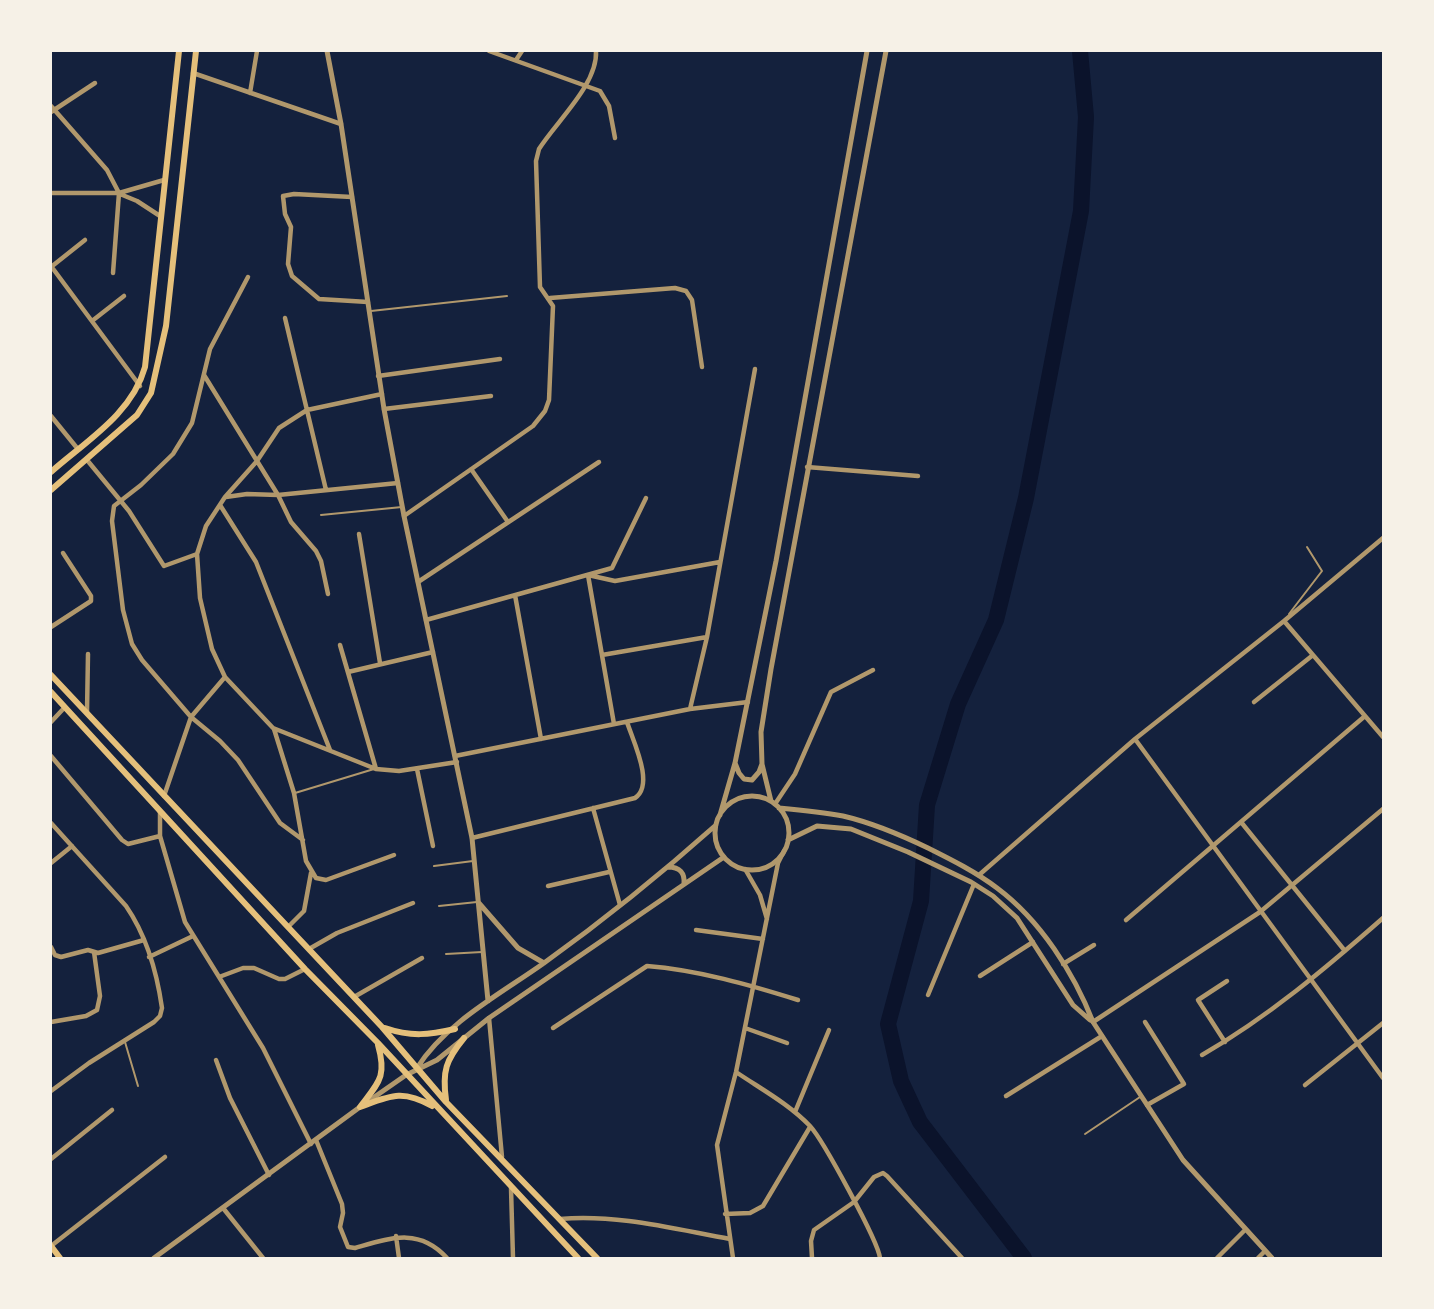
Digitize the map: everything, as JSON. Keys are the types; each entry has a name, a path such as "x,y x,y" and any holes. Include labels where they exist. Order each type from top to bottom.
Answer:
{"main road":[{"path":"51,472 125,407 140,386 145,367 179,51"},
{"path":"51,490 137,415 151,393 166,326 196,51"},
{"path":"51,675 381,1026 446,1102 597,1258"},
{"path":"51,692 305,969 378,1043 578,1258"},
{"path":"369,1034 381,1026"},
{"path":"381,1026 404,1035 418,1036 455,1028"},
{"path":"446,1102 443,1080 446,1066 451,1053 464,1038"},
{"path":"360,1107 380,1081 382,1074 383,1065 378,1043"},
{"path":"360,1107 401,1095 418,1098 436,1108"},
{"path":"51,1246 60,1258"}],"street":[{"path":"250,93 257,51"},
{"path":"327,51 341,124 384,409 472,838 488,1001"},
{"path":"489,51 600,91 609,106 615,138"},
{"path":"516,60 522,51"},
{"path":"404,516 533,425 545,411 551,386 553,306 550,298 540,288 536,161 545,139 586,84 596,59 596,51"},
{"path":"784,851 767,867 756,870 733,865 718,847 716,825 735,763 776,561 867,51"},
{"path":"733,1258 717,1145 736,1072 778,863 788,841 789,829 775,804 762,764 761,732 807,467 886,51"},
{"path":"193,73 341,124"},
{"path":"95,83 52,109 107,170 119,193 113,273"},
{"path":"51,193 119,193 164,180"},
{"path":"119,193 160,216"},
{"path":"352,197 294,194 283,196 285,214 291,227 288,264 292,276 319,299 369,302"},
{"path":"85,240 51,266 140,386"},
{"path":"248,277 217,333 203,374 192,423 173,454 114,506 112,521 127,628 132,644 142,660 191,717 238,760 280,823 303,840"},
{"path":"550,298 675,288 686,291 692,300 702,366"},
{"path":"92,321 124,296"},
{"path":"285,318 326,490"},
{"path":"378,376 500,359"},
{"path":"690,709 707,637 755,369"},
{"path":"203,374 278,495 291,522 310,543 321,561 328,594"},
{"path":"382,394 307,410 279,428 206,526 197,554 200,598 212,649 225,677 274,728 376,769 399,771 614,724 690,709 748,702"},
{"path":"384,409 491,396"},
{"path":"51,416 77,448"},
{"path":"87,460 120,500 164,566 197,554"},
{"path":"418,582 599,462"},
{"path":"807,467 918,476"},
{"path":"471,469 508,522"},
{"path":"225,497 247,494 278,495 398,483"},
{"path":"426,620 612,568 646,498"},
{"path":"220,505 256,562 330,751"},
{"path":"359,534 380,663"},
{"path":"979,876 1135,739 1284,621 1383,538"},
{"path":"51,627 91,601 91,596 63,553"},
{"path":"588,575 615,581 721,562"},
{"path":"588,575 614,724"},
{"path":"515,595 541,739"},
{"path":"1284,621 1383,737"},
{"path":"602,655 707,637"},
{"path":"340,645 376,769"},
{"path":"348,672 433,652"},
{"path":"87,714 88,654"},
{"path":"1254,702 1313,654"},
{"path":"775,804 795,774 831,692 873,670"},
{"path":"164,796 191,717 225,677"},
{"path":"51,722 65,707"},
{"path":"1126,920 1365,716"},
{"path":"472,838 635,798 643,790 643,774 627,722"},
{"path":"274,728 294,793 311,873 304,911 288,927"},
{"path":"1135,739 1383,1078"},
{"path":"51,756 122,841 128,844 160,836"},
{"path":"735,763 738,774 744,779 752,780 762,764"},
{"path":"417,768 433,846"},
{"path":"720,815 737,799 748,796 876,825 953,861 999,889 1024,912 1062,964 1083,997 1093,1022 1183,1160 1272,1258"},
{"path":"593,808 621,905"},
{"path":"1093,1022 1261,912 1383,809"},
{"path":"160,812 160,836 185,922 263,1048 314,1142 342,1204 340,1227 346,1244 355,1248 396,1236 413,1238 431,1244 447,1258"},
{"path":"1241,822 1345,951"},
{"path":"51,823 136,920 162,1008 160,1016 154,1022 89,1063 51,1091"},
{"path":"417,1068 429,1049 488,1001 621,905 716,825"},
{"path":"788,841 817,826 851,830 908,852 974,884 993,896 1017,918 1073,1005 1093,1022"},
{"path":"51,863 72,846"},
{"path":"311,873 320,881 326,880 394,855"},
{"path":"154,1258 360,1107 417,1068 437,1060 489,1018 724,857"},
{"path":"668,867 681,871 685,877 684,884"},
{"path":"745,869 760,895 767,920"},
{"path":"548,886 610,872"},
{"path":"928,995 974,884"},
{"path":"478,902 518,948 544,963"},
{"path":"309,949 337,933 414,903"},
{"path":"1202,1055 1310,981 1383,918"},
{"path":"696,930 763,939"},
{"path":"149,957 193,936"},
{"path":"51,947 58,957 88,950 98,953 144,940"},
{"path":"980,976 1034,942"},
{"path":"1062,964 1094,945"},
{"path":"51,1022 86,1016 97,1010 100,996 94,952"},
{"path":"354,997 422,958"},
{"path":"553,1028 647,966 665,967 754,986 799,1000"},
{"path":"219,977 243,968 254,968 285,979 305,969"},
{"path":"1225,1041 1198,1000 1227,981"},
{"path":"489,1018 502,1157"},
{"path":"1144,1022 1184,1084 1147,1105"},
{"path":"1305,1086 1383,1023"},
{"path":"745,1028 787,1043"},
{"path":"794,1112 829,1030"},
{"path":"1006,1096 1102,1036"},
{"path":"216,1060 230,1098 269,1175"},
{"path":"736,1072 794,1112 810,1127 854,1202 880,1258"},
{"path":"51,1158 112,1110"},
{"path":"725,1214 750,1213 763,1206 810,1127"},
{"path":"51,1246 165,1157"},
{"path":"812,1258 811,1241 814,1230 854,1202 874,1177 883,1173 962,1258"},
{"path":"511,1188 513,1258"},
{"path":"223,1208 263,1258"},
{"path":"560,1219 580,1217 630,1221 730,1239"},
{"path":"1217,1258 1245,1230"},
{"path":"396,1236 399,1258"},
{"path":"1258,1258 1265,1251"}],"lane":[{"path":"370,312 507,296"},
{"path":"321,515 403,506"},
{"path":"1284,621 1322,571 1307,547"},
{"path":"294,793 376,769"},
{"path":"434,866 474,861"},
{"path":"439,906 478,902"},
{"path":"446,954 483,951"},
{"path":"125,1041 138,1086"},
{"path":"1085,1134 1140,1096"},
{"path":"163,1252 167,1258"}],"waterway":[{"path":"1024,1258 920,1122 901,1081 888,1024 921,901 927,805 958,704 996,620 1026,498 1081,211 1086,117 1080,51"}]}
